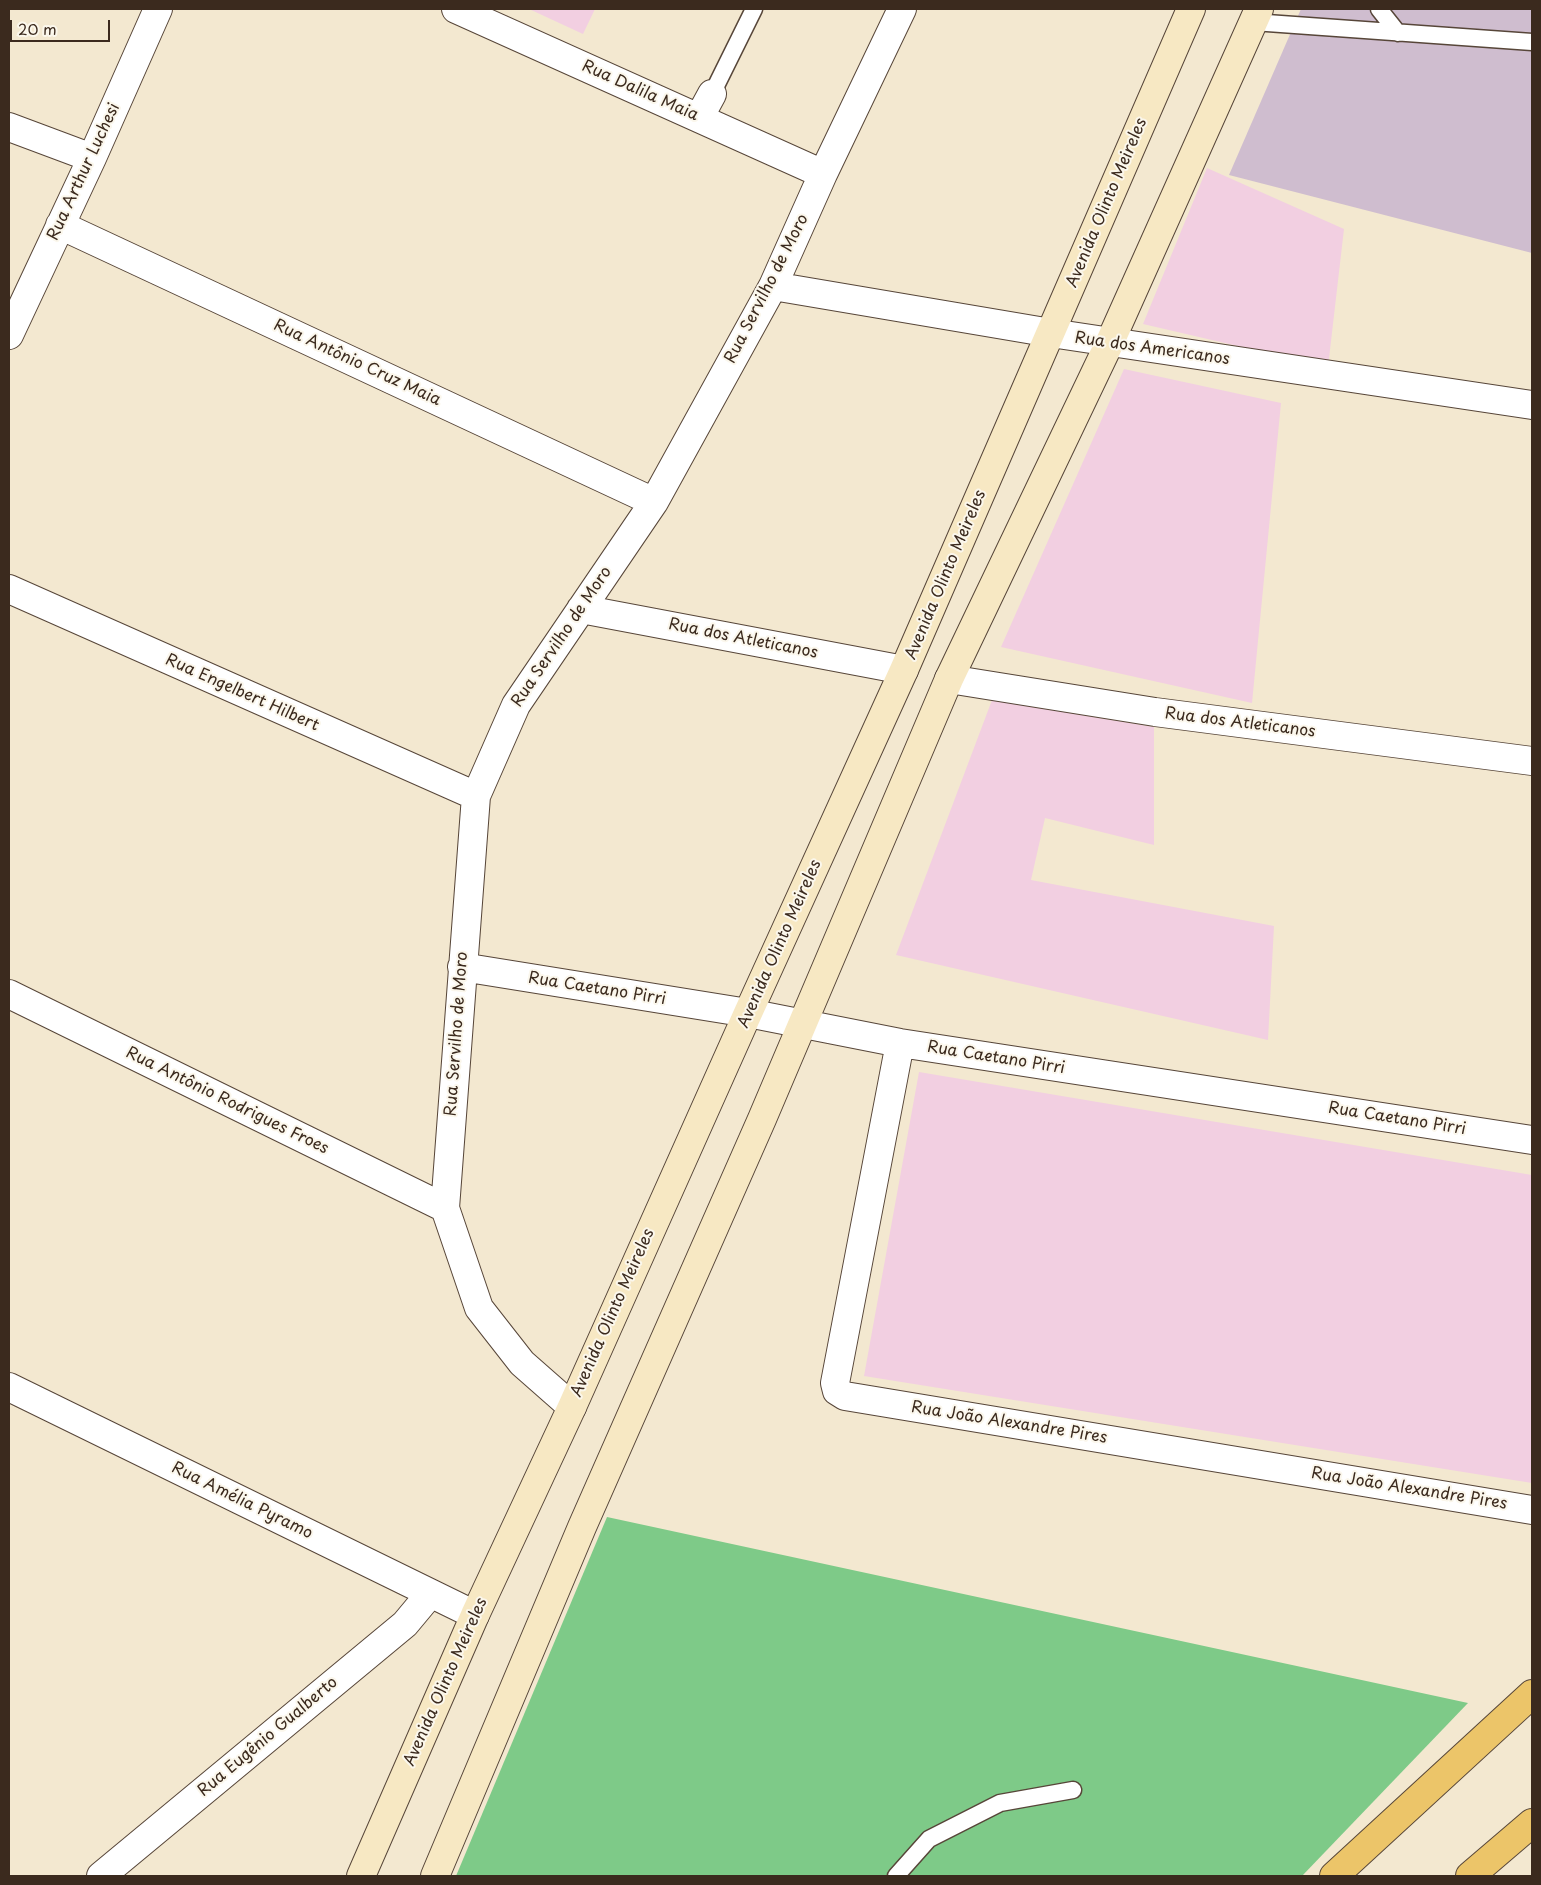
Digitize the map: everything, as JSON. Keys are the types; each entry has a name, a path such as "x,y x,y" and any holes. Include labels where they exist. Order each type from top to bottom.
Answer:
{"main road":[{"name":"Avenida Olinto Meireles","path":"361,1876 475,1616 572,1407 904,670 1191,9"},
{"path":"435,1876 582,1526 762,1119 949,679 1110,342 1256,16"},
{"path":"1334,1876 1532,1694"},
{"path":"1470,1876 1532,1823"}],"street":[{"name":"Rua Arthur Luchesi","path":"9,335 92,158 158,9"},
{"name":"Rua Dalila Maia","path":"456,9 824,174"},
{"name":"Rua Servilho de Moro","path":"572,1407 522,1363 479,1308 445,1208 476,796 516,705 654,502 773,286 902,9"},
{"path":"699,118 712,94"},
{"path":"9,127 92,158"},
{"name":"Rua Antônio Cruz Maia","path":"60,225 654,502"},
{"name":"Rua dos Americanos","path":"773,286 1051,334 1532,404"},
{"name":"Rua Engelbert Hilbert","path":"9,589 476,796"},
{"name":"Rua dos Atleticanos","path":"581,609 904,670"},
{"name":"Rua dos Atleticanos","path":"949,679 1155,712 1532,761"},
{"name":"Rua Caetano Pirri","path":"462,967 802,1022 900,1043 1532,1140"},
{"name":"Rua Antônio Rodrigues Froes","path":"9,994 445,1208"},
{"name":"Rua João Alexandre Pires","path":"900,1043 835,1382 836,1391 845,1396 1532,1510"},
{"name":"Rua Amélia Pyramo","path":"9,1387 475,1616"},
{"name":"Rua Eugênio Gualberto","path":"101,1876 405,1624 430,1594"}],"lane":[{"path":"712,94 754,9"},
{"path":"1379,9 1398,33"},
{"path":"1256,16 1398,33 1532,42"},
{"path":"896,1876 929,1839 1000,1804 1073,1790"}],"shaded area":[{"path":"529,9 595,9 583,34"},
{"path":"1301,9 1532,9 1532,253 1229,175"},
{"path":"1207,168 1344,229 1328,367 1143,324"},
{"path":"1124,369 1281,403 1252,703 1001,647"},
{"path":"992,700 1154,727 1154,845 1045,818 1031,880 1274,926 1268,1040 896,955"},
{"path":"919,1072 1532,1175 1532,1483 864,1376"}],"green space":[{"path":"607,1517 1468,1703 1302,1876 456,1876"}]}
